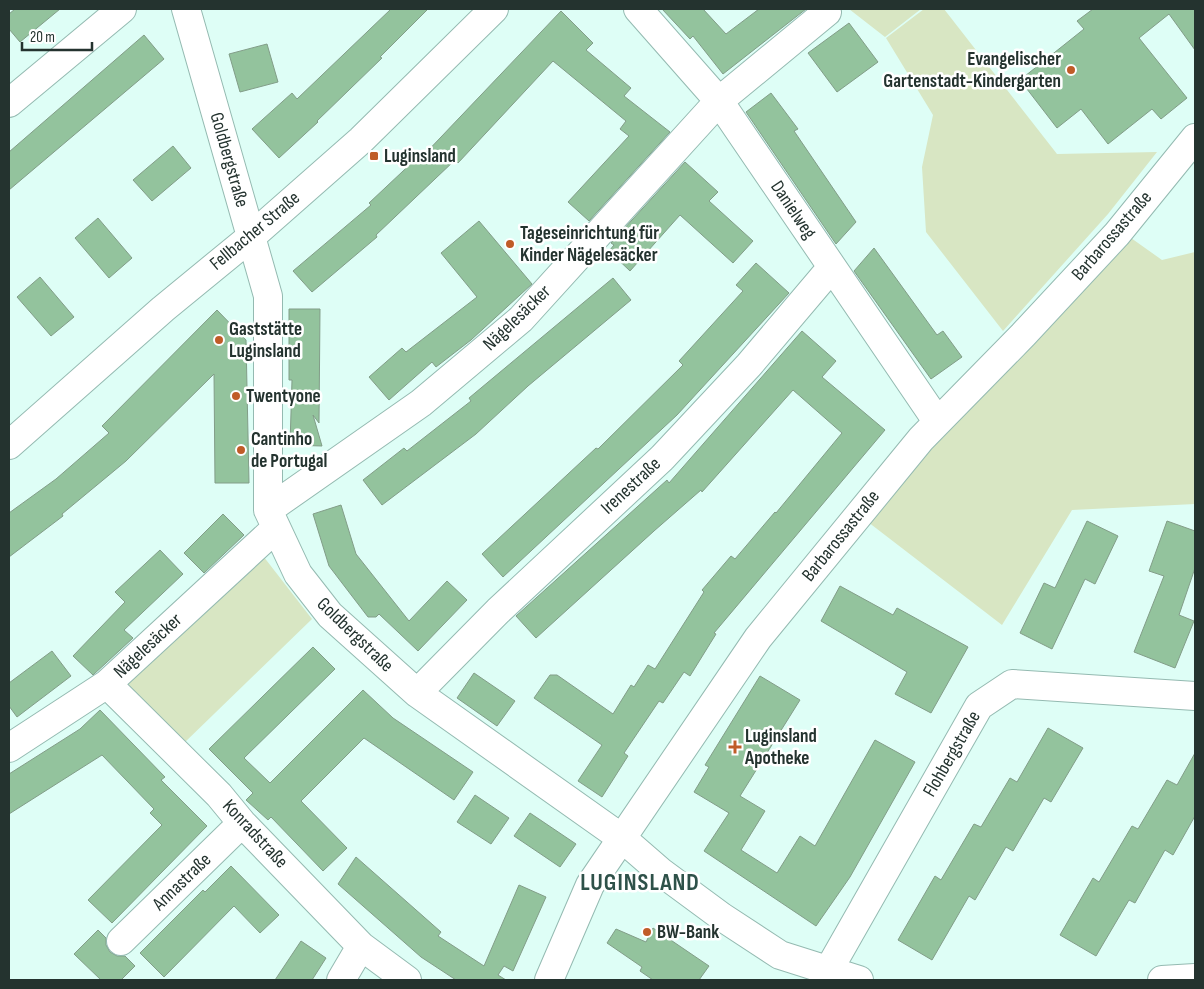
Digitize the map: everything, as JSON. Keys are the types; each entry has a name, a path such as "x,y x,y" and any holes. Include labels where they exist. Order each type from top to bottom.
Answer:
{"street":[{"path":"9,103 122,9"},
{"name":"Goldbergstraße","path":"186,9 268,296 272,520 298,574 330,615 417,693 623,838 661,872 722,917 780,955 859,980"},
{"name":"Fellbacher Straße","path":"9,445 163,308 252,236 361,140 494,9"},
{"name":"Danielweg","path":"638,9 719,101 938,421"},
{"name":"Nägelesäcker","path":"9,748 107,684 272,520 421,403 521,318 719,101 827,12"},
{"name":"Barbarossastraße","path":"549,980 590,885 758,638 852,521 938,421 1023,335 1117,234 1195,138"},
{"name":"Irenestraße","path":"417,693 498,611 662,458 749,365 832,267"},
{"name":"Konradstraße","path":"107,684 179,754 362,946 407,980"},
{"name":"Flohbergstraße","path":"828,971 979,706 1012,684 1195,696"},
{"name":"Annastraße","path":"121,941 242,822"},
{"path":"341,980 362,946"},
{"path":"1162,980 1195,978"}],"green space":[{"path":"849,9 921,9 885,37"},
{"path":"924,9 944,9 1057,154 1157,152 1108,214 1003,331 926,232 922,167 933,115 886,38"},
{"path":"1131,238 1162,260 1195,252 1195,504 1072,510 1002,625 868,522 947,429 1042,336"},
{"path":"260,552 312,619 181,746 121,685"}],"building":[{"path":"15,9 60,9 20,42 9,29 9,14"},
{"path":"391,9 428,9 318,122 279,158 252,129 292,93 297,99"},
{"path":"662,9 703,9 726,34 759,9 806,9 723,74 693,36 690,39"},
{"path":"1093,9 1195,9 1195,50 1169,14 1139,38 1187,98 1161,119 1152,109 1108,144 1081,109 1057,128 1020,80 1084,29 1077,21"},
{"path":"561,11 593,43 586,50 631,88 624,96 670,132 589,221 568,202 629,136 620,129 626,121 553,61 458,163 455,160 376,235 377,237 312,292 293,271 371,205 369,203 419,156 421,158"},
{"path":"849,23 878,62 837,92 808,53"},
{"path":"144,35 164,59 9,190 9,152"},
{"path":"267,44 278,82 240,92 229,54"},
{"path":"771,93 798,129 794,131 856,222 836,244 746,112"},
{"path":"173,146 191,168 152,201 133,180"},
{"path":"685,162 718,192 709,201 753,241 733,263 680,215 630,271 609,251 614,245 611,243"},
{"path":"98,218 132,258 109,278 75,238"},
{"path":"479,221 532,284 471,340 436,367 432,362 389,400 369,377 402,348 406,352 477,297 441,253"},
{"path":"874,248 937,335 943,331 962,357 931,379 854,271"},
{"path":"756,263 789,293 677,415 503,577 482,554 596,448 598,449 683,365 679,361 743,291 736,285"},
{"path":"40,277 74,317 51,336 17,297"},
{"path":"613,278 631,300 528,386 476,434 382,505 363,480 404,448 407,451 471,401 469,398"},
{"path":"289,309 320,309 319,423 313,415 322,446 290,445 292,380 289,380"},
{"path":"217,310 246,340 249,483 215,483 214,374 126,461 62,514 63,516 9,557 9,513 56,479 109,433 102,426"},
{"path":"802,331 836,361 822,377 885,430 714,633 716,634 690,676 684,672 663,703 659,701 624,753 628,756 602,797 578,781 602,745 534,698 550,675 557,675 613,714 631,685 634,687 648,665 655,669 704,592 702,590 731,556 735,559 842,433 793,390 702,492 701,490 654,531 536,638 516,616 667,480 669,483"},
{"path":"341,505 356,554 409,621 447,581 467,600 418,651 379,614 376,617 368,617 329,566 313,514"},
{"path":"223,514 244,535 204,573 184,553"},
{"path":"1087,521 1118,536 1095,584 1085,579 1052,649 1020,633 1044,583 1055,588"},
{"path":"1167,521 1195,531 1195,568 1179,615 1194,621 1175,668 1134,652 1164,576 1149,571"},
{"path":"160,550 183,574 124,630 133,638 93,675 73,656 125,602 115,592"},
{"path":"840,586 893,615 897,608 968,647 931,713 895,694 907,672 821,621"},
{"path":"313,647 335,669 244,758 270,783 363,690 393,718 473,772 454,800 364,738 301,801 347,848 323,871 271,817 268,820 246,800 253,793 209,749"},
{"path":"52,651 71,676 17,717 9,706 9,683"},
{"path":"474,673 515,701 497,726 457,698"},
{"path":"760,676 800,700 740,796 765,811 741,850 777,873 800,836 815,846 875,740 915,762 850,877 816,926 704,851 729,813 694,792 709,767 705,765"},
{"path":"100,710 165,777 161,780 207,826 112,923 88,900 162,825 150,813 154,809 102,755 9,814 9,774 80,729"},
{"path":"1048,728 1083,748 1051,802 1044,798 1013,851 1006,847 975,900 969,896 932,960 898,940 935,876 941,880 974,824 981,827 1010,778 1017,782"},
{"path":"1195,753 1195,816 1173,855 1165,850 1135,903 1129,900 1096,956 1060,935 1093,878 1099,882 1132,826 1138,829 1167,780 1177,785"},
{"path":"475,795 509,818 491,844 457,822"},
{"path":"530,813 576,844 560,867 514,836"},
{"path":"356,857 441,932 438,936 484,966 519,885 546,897 513,971 504,966 498,975 506,980 456,980 421,957 338,884"},
{"path":"231,866 279,915 260,933 234,906 164,977 140,953 203,890 205,892"},
{"path":"653,928 709,966 699,980 653,980 640,971 642,967 607,943 616,929 646,942"},
{"path":"98,930 106,938 106,945 110,952 117,956 125,956 135,966 121,980 101,980 74,954"},
{"path":"301,941 326,958 312,980 275,980"}],"place":[{"name":"Evangelischer Gartenstadt-Kindergarten","path":"1071,70"},
{"name":"Luginsland","path":"374,156"},
{"name":"Tageseinrichtung für Kinder Nägelesäcker","path":"510,244"},
{"name":"Gaststätte Luginsland","path":"219,340"},
{"name":"Twentyone","path":"236,396"},
{"name":"Cantinho de Portugal","path":"241,450"},
{"name":"Luginsland Apotheke","path":"735,747"},
{"name":"BW-Bank","path":"647,932"}],"district":[{"name":"LUGINSLAND","path":"640,882"}]}
